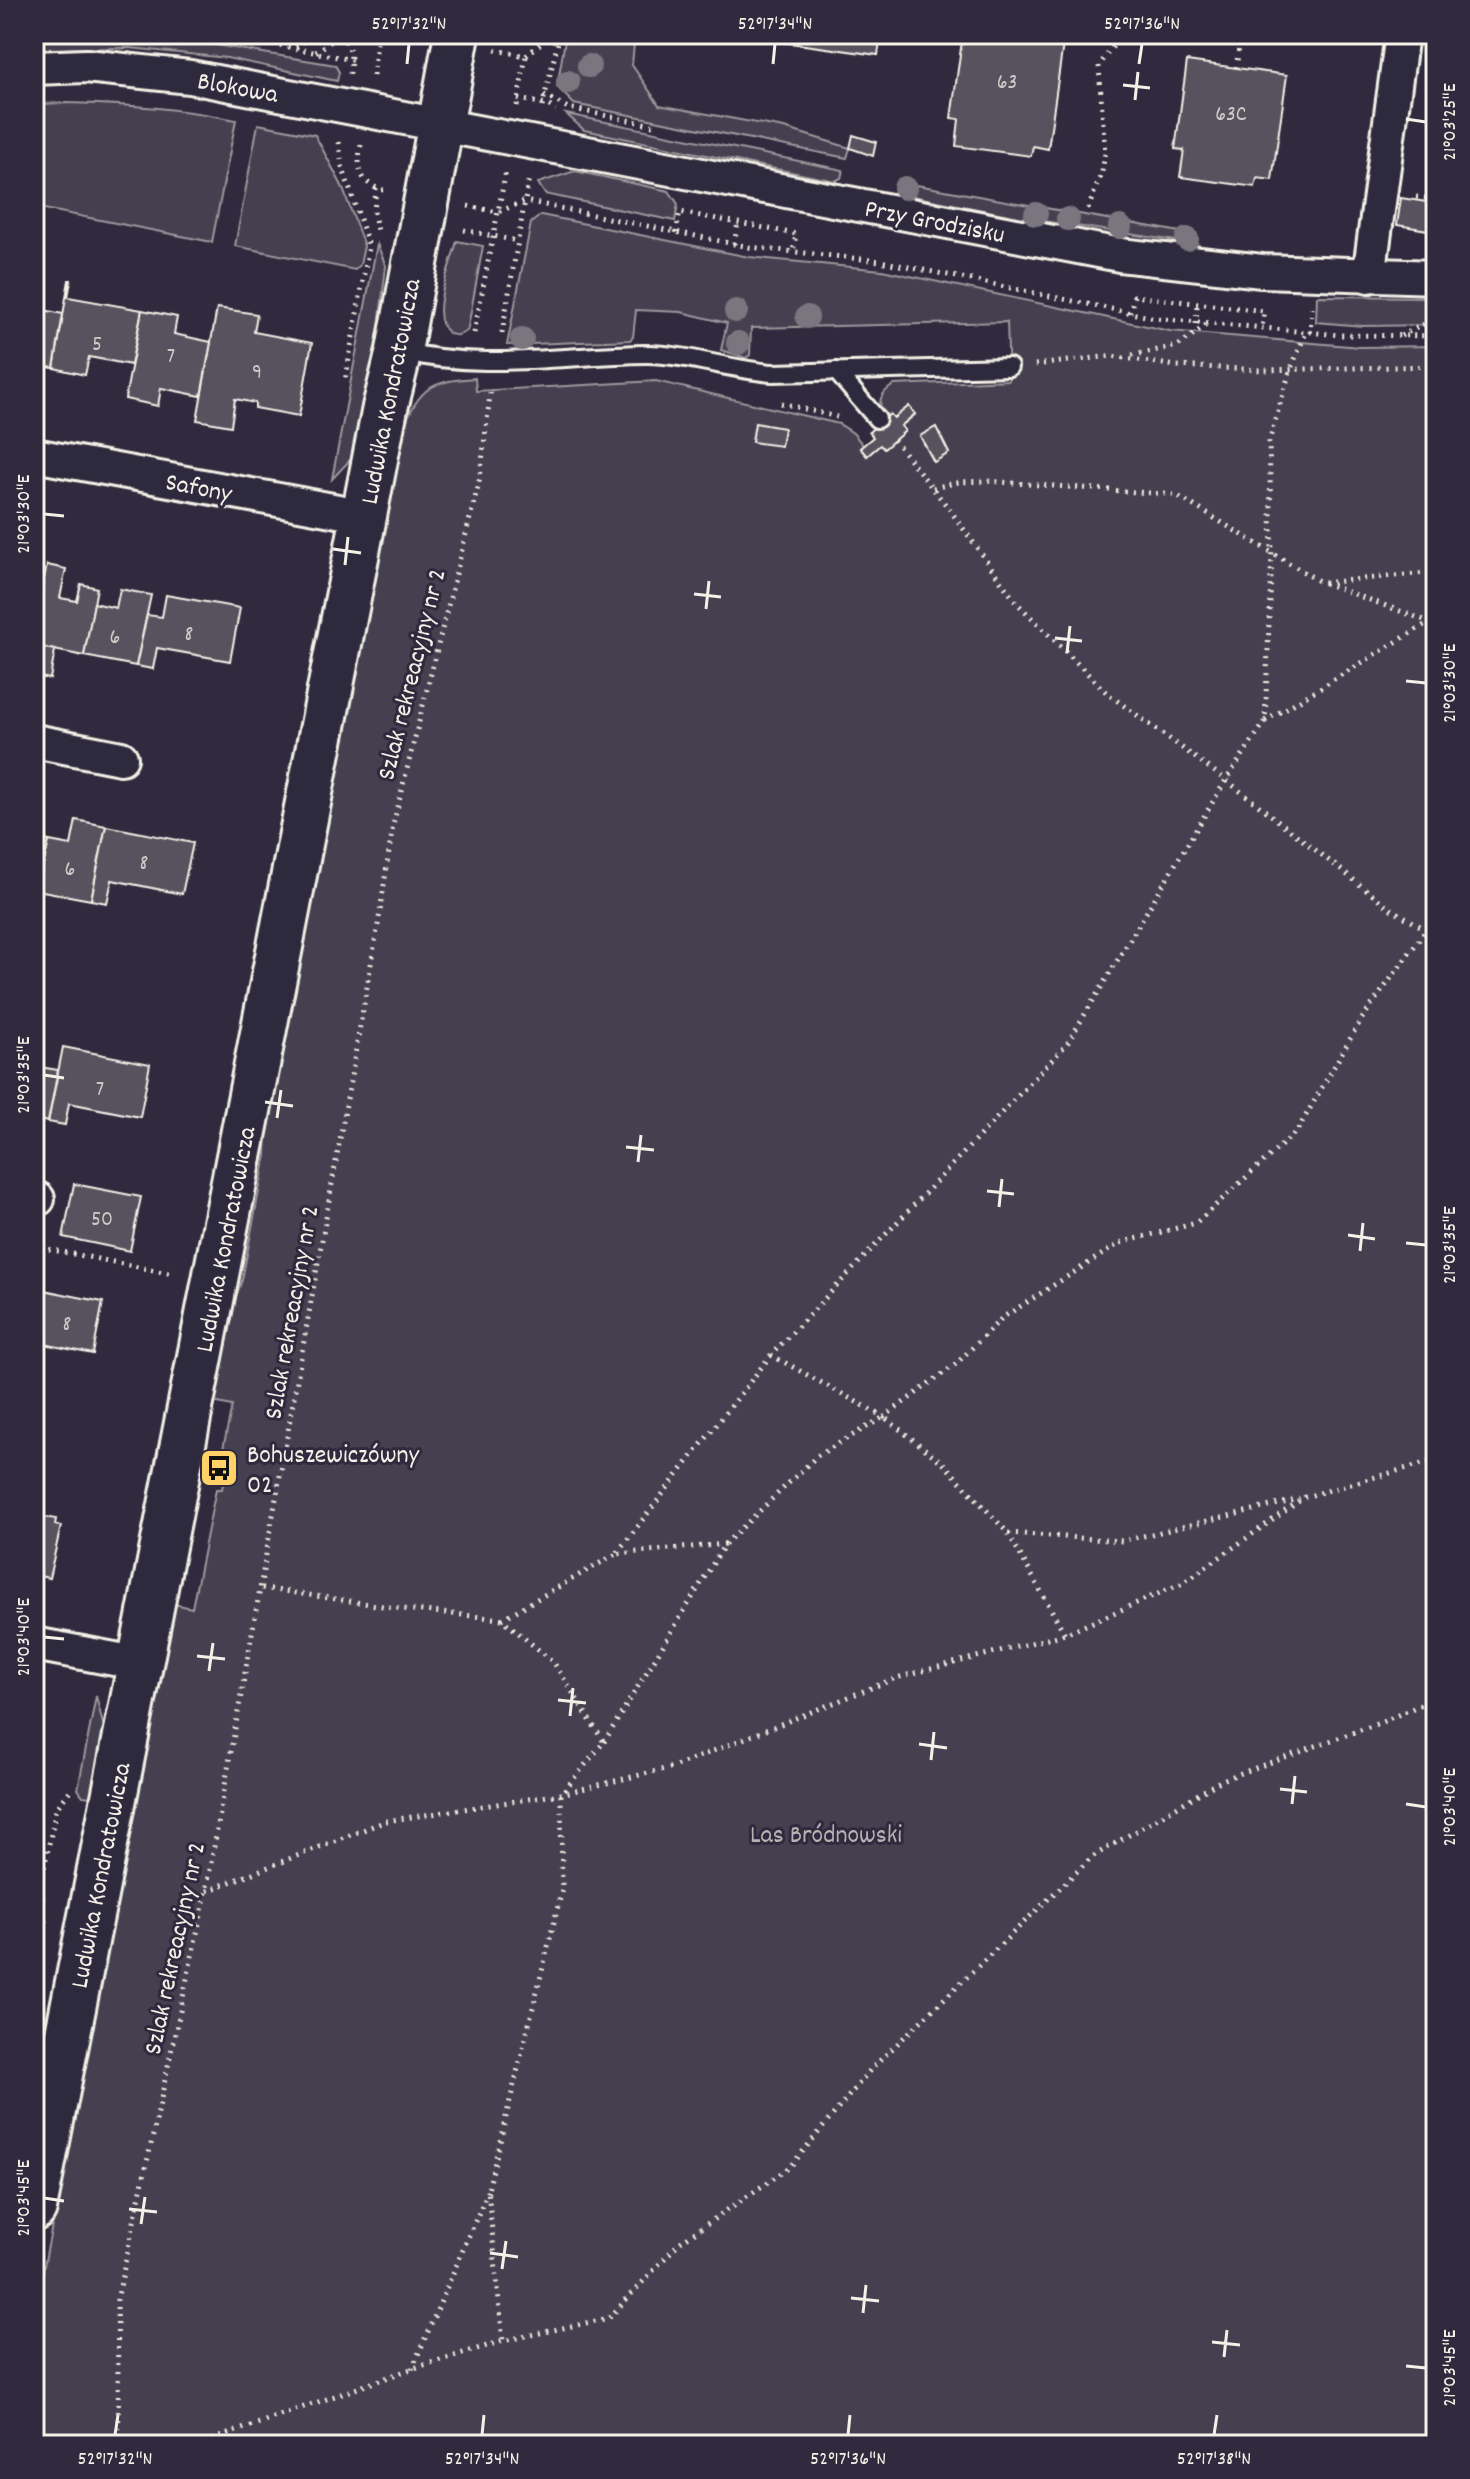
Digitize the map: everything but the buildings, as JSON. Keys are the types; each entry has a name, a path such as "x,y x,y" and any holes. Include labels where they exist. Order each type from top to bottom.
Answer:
{"main road":[{"name":"Ludwika Kondratowicza","path":"34,2208 399,351 440,123 476,42"}],"street":[{"path":"1369,276 1402,34"},
{"name":"Blokowa","path":"34,68 86,66 190,77 440,123"},
{"name":"Przy Grodzisku","path":"440,123 1085,249 1227,268 1436,277"},
{"name":"Safony","path":"34,455 365,516"},
{"path":"34,741 121,758"},
{"path":"34,1644 141,1664"}],"lane":[{"path":"399,351 468,362 657,354 755,372 1009,367"},
{"path":"836,371 877,419"}],"path":[{"path":"225,34 352,60"},
{"path":"296,48 315,34"},
{"path":"316,52 341,34 350,48 352,60 349,83"},
{"path":"372,83 378,34"},
{"path":"516,114 526,56 551,34 557,46"},
{"path":"541,112 560,34"},
{"path":"1088,209 1102,172 1105,153 1098,93 1099,66 1118,39 1132,34"},
{"path":"1236,68 1241,34"},
{"path":"476,42 526,56"},
{"path":"544,95 568,108 664,128"},
{"path":"339,133 340,157 369,246 343,396"},
{"path":"361,142 361,172 367,183 376,188"},
{"path":"468,362 507,159"},
{"path":"499,346 525,201"},
{"path":"464,205 498,212 525,201 734,244 880,261 1130,314 1196,324 1306,333 1436,336"},
{"path":"1073,207 1103,212"},
{"path":"676,233 680,212 796,234 793,252"},
{"path":"358,213 382,214"},
{"path":"734,244 738,223"},
{"path":"459,229 517,241"},
{"path":"1130,314 1134,296 1264,311 1262,329"},
{"path":"1196,324 1197,305"},
{"path":"1400,337 1436,318"},
{"path":"1009,367 1154,353 1178,346 1206,325"},
{"path":"1265,722 1272,552 1269,441 1290,371 1306,333"},
{"path":"1124,356 1176,366 1290,371 1436,366"},
{"name":"Szlak rekreacyjny nr 2","path":"119,2445 117,2300 206,1892 262,1588 393,825 480,478 493,378"},
{"path":"779,403 840,418 862,432 877,419"},
{"path":"894,440 1016,602 1108,694 1226,780 1391,909 1436,935"},
{"path":"933,488 974,481 1176,495 1322,583 1428,621"},
{"path":"1322,583 1436,572"},
{"path":"502,1619 616,1554 771,1355 1067,1044 1226,780 1265,722 1436,618"},
{"path":"411,2369 488,2190 562,1890 561,1794 604,1742 725,1544 817,1456 884,1417 956,1364 1002,1318 1120,1243 1196,1223 1297,1131 1361,1020 1426,930"},
{"path":"34,1235 38,1247 173,1274"},
{"path":"771,1355 884,1417 943,1463 1008,1533 1065,1634"},
{"path":"1008,1533 1122,1541 1305,1497 1436,1460"},
{"path":"206,1892 386,1821 561,1794 673,1767 896,1678 1065,1634 1183,1583 1305,1497"},
{"path":"616,1554 725,1544"},
{"path":"262,1588 403,1609 502,1619 554,1663 604,1742"},
{"path":"197,2445 411,2369 503,2341 609,2318 679,2243 790,2167 871,2069 1092,1857 1222,1780 1382,1722 1436,1698"},
{"path":"45,1924 41,1884 56,1809 72,1787 75,1774"},
{"path":"488,2190 503,2341"}],"green space":[{"path":"34,34 150,34 335,65 339,72 337,81 227,58 130,48 34,49"},
{"path":"566,34 635,34 632,65 659,105 784,128 850,148 847,158 574,104 557,87"},
{"path":"34,104 152,107 236,120 212,242 34,207"},
{"path":"566,114 843,170 841,178 835,181 584,130"},
{"path":"258,124 315,135 342,186 364,246 360,265 355,270 235,246"},
{"path":"575,171 669,191 678,204 675,221 545,194 538,183"},
{"path":"900,182 1191,234 1196,244 1023,218 897,193"},
{"name":"Las Bródnowski","path":"541,215 749,257 882,270 1170,331 1361,347 1436,346 1436,2445 34,2445 34,2317 174,1604 192,1608 216,1489 222,1489 229,1451 223,1449 232,1406 213,1402 232,1308 242,1280 266,1155 267,1128 409,414 429,389 460,379 475,378 476,391 656,381 839,424 853,433 867,456 880,445 884,449 905,431 901,426 915,415 909,407 894,418 890,414 887,417 883,412 881,399 894,385 1009,380 1007,322 751,328 750,355 746,358 721,350 727,323 681,312 636,310 630,340 507,345 531,223"},
{"path":"457,241 483,246 467,331 456,335 443,326 440,315 443,289"},
{"path":"377,244 386,266 379,326 359,437 351,459 332,479"},
{"path":"1317,296 1436,297 1436,325 1363,326 1316,322"},
{"path":"96,1696 104,1728 91,1797 83,1796 78,1789"}],"place":[{"name":"Bohuszewiczówny 02","path":"219,1468"}]}
